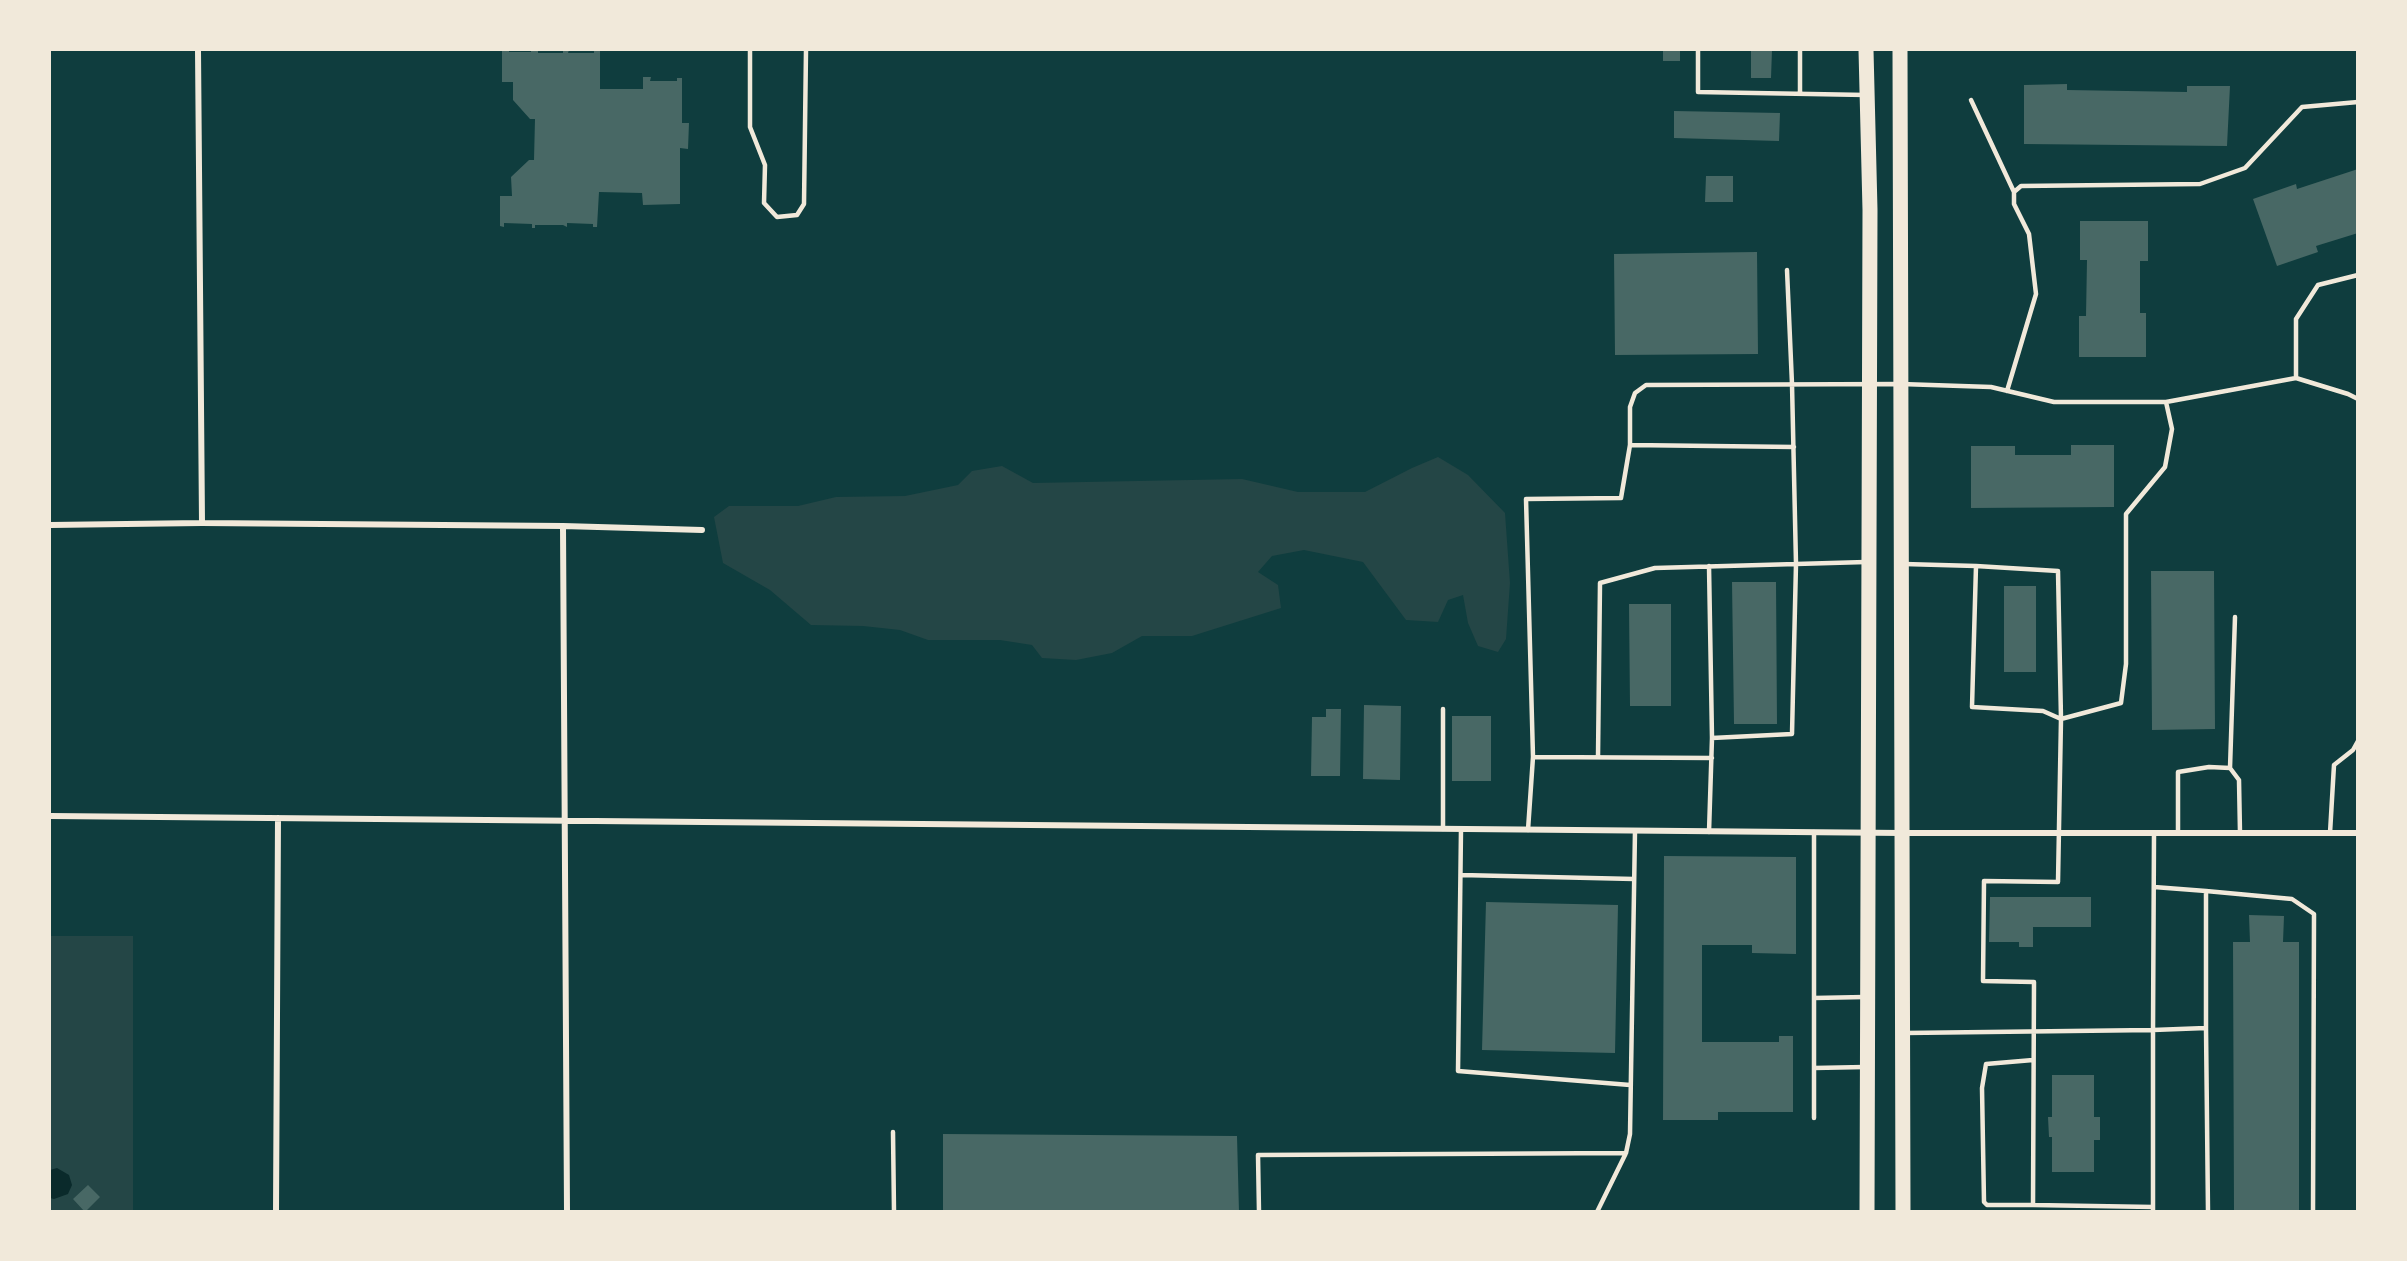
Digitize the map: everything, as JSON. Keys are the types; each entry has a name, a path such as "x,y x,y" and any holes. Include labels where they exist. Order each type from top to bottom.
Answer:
{"main road":[{"path":"1866,50 1870,210 1867,1212"},
{"path":"1900,50 1903,1212"}],"street":[{"path":"198,50 202,522"},
{"path":"50,525 202,522 702,530"},
{"path":"563,526 567,1212"},
{"path":"50,816 1709,832 2358,833"},
{"path":"276,1212 278,818"}],"lane":[{"path":"750,50 750,128 765,165 764,203 777,217 797,215 804,204 806,50"},
{"path":"1698,50 1698,92 1867,95"},
{"path":"1800,50 1800,94"},
{"path":"1971,100 2014,192 2014,204 2029,234 2036,294 2007,390"},
{"path":"2014,192 2021,186 2200,184 2245,168 2302,107 2358,102"},
{"path":"1712,738 1792,734 1796,564 1787,270"},
{"path":"2296,378 2296,319 2318,285 2358,275"},
{"path":"1528,830 1533,757 1526,499 1621,498 1630,445 1630,407 1635,393 1646,385 1901,384 1991,387 2054,402 2166,402 2296,378 2358,399"},
{"path":"1976,566 1972,707 2043,711 2061,719 2121,703 2126,664 2126,514 2165,467 2172,429 2166,402"},
{"path":"1630,445 1794,447"},
{"path":"1598,757 1600,582 1655,568 1869,561"},
{"path":"1901,564 2058,571 2061,719 2058,882 1984,881 1983,981 2034,982 2034,1205"},
{"path":"1709,566 1712,738 1709,832"},
{"path":"2235,617 2230,768 2239,780 2240,833"},
{"path":"1443,709 1443,829"},
{"path":"2330,833 2334,765 2353,750 2358,741"},
{"path":"1533,757 1712,758"},
{"path":"2178,833 2178,772 2209,767 2230,768"},
{"path":"1461,829 1458,1071 1630,1085"},
{"path":"1597,1212 1626,1153 1630,1134 1635,831"},
{"path":"1814,832 1814,1118"},
{"path":"2034,1060 1986,1064 1982,1088 1984,1202 1988,1205 2153,1209 2154,833"},
{"path":"1461,875 1634,879"},
{"path":"2154,887 2292,899 2314,914 2313,1212"},
{"path":"2206,891 2208,1212"},
{"path":"1814,998 1868,997"},
{"path":"1903,1033 2206,1028"},
{"path":"1814,1068 1868,1067"},
{"path":"893,1132 894,1212"},
{"path":"1259,1212 1258,1155 1626,1153"}],"shaded area":[{"path":"1438,457 1468,475 1505,513 1510,583 1506,639 1498,652 1478,646 1468,623 1463,595 1448,600 1438,622 1406,620 1363,562 1304,550 1272,556 1258,572 1278,585 1281,608 1192,636 1142,636 1112,653 1076,660 1042,658 1032,645 1000,640 928,640 900,630 863,626 811,625 770,590 723,563 714,517 729,506 798,506 836,497 905,496 958,485 972,471 1002,466 1033,483 1242,479 1298,492 1365,492"},
{"path":"50,936 133,936 133,1211 50,1211"},
{"path":"57,1168 69,1175 72,1185 68,1194 54,1199 50,1198 50,1170"}],"building":[{"path":"509,50 509,52 531,52 531,50 538,50 538,53 563,53 563,50 569,50 568,53 600,51 600,89 643,89 643,77 651,77 650,81 677,81 677,78 682,78 682,123 689,123 688,149 680,148 680,204 643,205 642,193 599,192 597,227 593,227 593,224 567,223 567,227 535,225 535,228 532,228 532,224 504,223 504,227 500,226 500,196 512,196 511,177 529,160 534,160 535,119 530,119 513,100 513,82 502,82 502,51"},
{"path":"1663,50 1680,50 1680,61 1663,61"},
{"path":"1751,50 1772,50 1771,78 1751,78"},
{"path":"2067,84 2067,90 2187,92 2187,86 2230,86 2227,146 2024,144 2024,85"},
{"path":"1674,111 1780,113 1779,141 1674,138"},
{"path":"2358,169 2358,233 2316,246 2318,252 2277,266 2253,199 2296,184 2297,189"},
{"path":"1706,176 1733,176 1733,202 1705,202"},
{"path":"2080,221 2148,221 2148,261 2140,261 2140,313 2146,313 2146,357 2079,357 2079,316 2086,316 2087,260 2080,260"},
{"path":"1757,252 1758,354 1615,355 1614,254"},
{"path":"2071,445 2114,445 2114,507 1971,508 1971,446 2015,446 2015,455 2071,455"},
{"path":"2151,571 2214,571 2215,729 2152,730"},
{"path":"1732,582 1776,582 1777,724 1734,724"},
{"path":"2004,586 2036,586 2036,672 2004,672"},
{"path":"1629,604 1671,604 1671,706 1630,706"},
{"path":"1364,705 1401,706 1400,780 1363,779"},
{"path":"1326,709 1341,709 1340,776 1311,776 1312,717 1326,717"},
{"path":"1452,716 1491,716 1491,781 1452,781"},
{"path":"1664,856 1796,857 1796,954 1752,953 1752,945 1702,945 1702,1042 1779,1042 1779,1036 1793,1036 1793,1112 1718,1112 1718,1120 1663,1120"},
{"path":"1990,897 2091,897 2091,927 2033,927 2033,947 2019,947 2019,942 1989,942"},
{"path":"1486,902 1618,905 1615,1053 1482,1050"},
{"path":"2249,915 2284,916 2283,942 2299,942 2299,1212 2234,1212 2233,942 2250,942"},
{"path":"2052,1075 2094,1075 2094,1117 2100,1117 2100,1140 2094,1140 2094,1172 2052,1172 2052,1137 2049,1137 2048,1117 2052,1117"},
{"path":"943,1134 1237,1136 1239,1212 943,1212"},
{"path":"88,1185 100,1197 85,1212 73,1199"}]}
